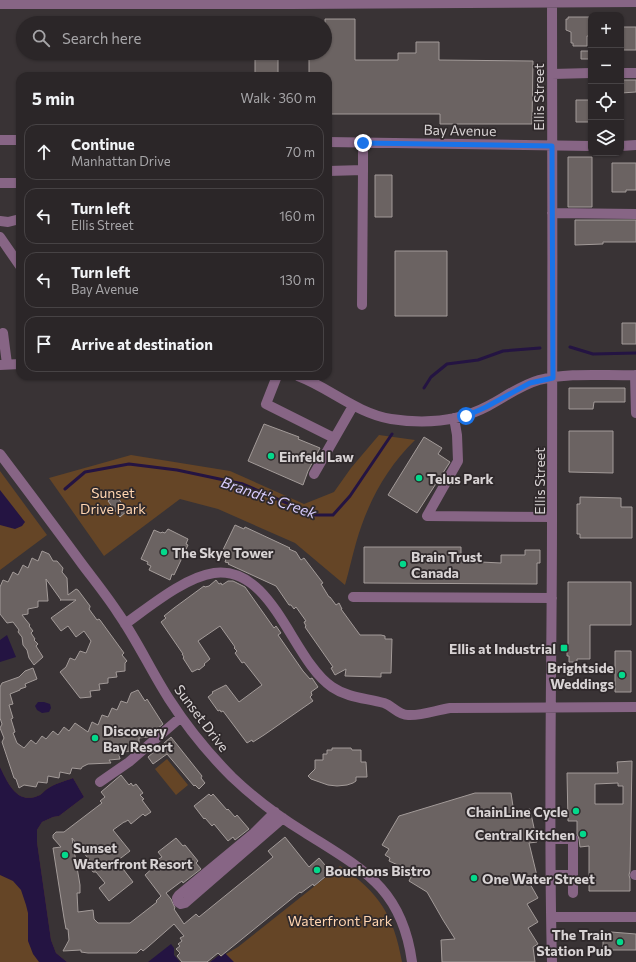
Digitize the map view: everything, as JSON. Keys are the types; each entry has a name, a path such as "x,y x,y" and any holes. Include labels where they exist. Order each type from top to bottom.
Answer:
{"street":[{"path":"0,4 523,1 636,2"},
{"name":"Ellis Street","path":"552,1 553,378 550,708 550,875 552,962"},
{"path":"552,74 588,73"},
{"path":"624,73 636,73"},
{"path":"0,140 16,140"},
{"name":"Bay Avenue","path":"332,142 588,146"},
{"path":"362,305 363,143"},
{"path":"624,146 636,146"},
{"path":"332,171 363,170"},
{"path":"0,183 16,183"},
{"path":"552,213 636,214"},
{"path":"0,221 8,222 16,219"},
{"path":"0,237 16,260"},
{"path":"3,333 3,364 16,364"},
{"path":"308,380 353,406 382,417 428,422 466,416 530,383 569,376 636,375 636,414"},
{"path":"275,380 266,404 334,438"},
{"path":"314,474 353,406"},
{"path":"454,418 457,435 458,461 426,516 552,516"},
{"name":"Sunset Drive","path":"0,454 125,624 165,694 211,755 232,777 279,815 355,864 379,885 386,893 402,920 408,939 412,962"},
{"path":"125,624 180,586 200,576 226,572 238,575 260,590 278,614 309,663 324,681 333,688 347,695 390,705 401,714 413,715 450,708 636,707"},
{"path":"353,597 552,598"},
{"path":"100,782 129,762 181,717"},
{"path":"251,840 179,895 177,898 178,902 181,904 185,903 279,815"},
{"path":"550,839 573,839 573,894"},
{"path":"550,875 573,875"},
{"path":"551,917 636,917"}],"green space":[{"name":"Sunset Drive Park","path":"379,435 415,440 395,462 372,501 361,529 345,585 295,543 218,509 180,499 104,556 49,478 131,455 230,471 304,504 334,492 351,468"},
{"path":"0,471 47,535 0,570"},
{"path":"167,759 188,785 176,795 155,769"},
{"path":"0,767 6,780 14,791 25,798 32,798 40,795 53,786 73,778 84,797 59,816 42,822 37,830 37,842 51,940 56,953 67,962 0,962"},
{"name":"Waterfront Park","path":"340,866 365,886 383,906 394,931 402,962 210,962 219,955 221,957 238,947"}],"shaded area":[{"path":"0,490 25,522 22,526 15,529 0,525"},
{"path":"7,635 16,657 0,662 0,640"},
{"path":"38,702 50,704 51,708 49,712 42,713 37,710 35,706"},
{"path":"0,767 6,780 14,791 25,798 32,798 40,795 53,786 73,778 84,797 59,816 42,822 37,830 37,842 51,940 56,953 67,962 39,962 33,954 28,941 28,913 21,890 13,881 0,875"},
{"path":"171,944 174,948 174,955 180,962 148,962"},
{"path":"225,953 234,962 210,962 219,955 221,957"}],"building":[{"path":"568,17 588,17 587,46 573,46 573,43 571,43 571,32 566,30 566,19 568,19"},
{"path":"332,19 355,19 355,60 398,60 398,53 416,53 416,42 439,42 439,60 533,61 532,124 440,124 440,114 332,114 332,72 309,72 309,60 332,60"},
{"path":"624,27 636,27 636,50 624,50"},
{"path":"581,51 588,51 588,59 581,59"},
{"path":"255,60 278,60 278,72 255,72"},
{"path":"624,80 636,80 636,92 624,93"},
{"path":"576,100 588,100 588,122 576,122"},
{"path":"568,157 592,157 592,207 568,207"},
{"path":"612,163 636,163 636,190 612,192"},
{"path":"375,175 392,175 392,217 375,217"},
{"path":"575,220 636,220 636,242 603,242 603,244 575,245"},
{"path":"395,251 447,251 447,316 395,316"},
{"path":"622,323 636,323 636,344 622,344"},
{"path":"569,388 625,388 625,402 594,402 593,409 569,409"},
{"path":"264,424 299,437 298,439 320,448 308,471 303,485 248,461"},
{"path":"569,431 613,431 613,473 569,472"},
{"name":"Telus Park","path":"424,437 442,448 438,454 450,462 417,513 388,495"},
{"path":"116,495 127,511 120,517 108,501"},
{"path":"580,497 621,498 621,507 632,507 632,538 580,538 580,534 577,534 577,504 580,504"},
{"path":"235,525 244,529 245,527 290,548 289,549 296,552 301,560 304,558 323,583 321,584 329,597 336,605 339,603 341,609 360,635 381,635 385,636 385,639 392,639 391,673 381,673 381,677 345,676 346,669 335,675 331,668 333,667 305,627 304,622 306,621 296,607 294,609 291,605 289,605 276,586 228,564 229,563 225,562 226,559 220,556"},
{"name":"The Skye Tower","path":"168,529 188,539 186,544 188,545 174,575 172,574 170,580 149,570 151,566 147,564 148,562 141,559 154,530 165,533"},
{"path":"364,547 461,547 461,561 501,563 501,555 525,555 525,550 540,550 540,563 537,563 537,584 364,583"},
{"path":"42,551 49,554 53,561 57,561 63,568 62,572 67,578 68,595 76,589 78,590 90,606 89,609 97,620 100,620 124,653 122,655 127,661 125,663 125,671 116,672 117,677 108,678 108,683 99,684 100,690 90,691 91,697 80,698 60,672 66,667 70,658 75,660 80,651 86,653 91,641 84,631 76,637 68,626 61,631 51,618 76,600 61,600 46,579 48,601 38,601 38,607 28,609 28,614 22,615 33,631 31,633 35,639 34,640 38,644 36,646 43,657 34,665 23,645 22,637 18,632 19,630 13,622 7,623 0,614 0,587 3,580 8,582 13,572 18,575 23,565 28,568 32,558 38,561"},
{"path":"216,580 222,585 228,581 233,581 245,587 274,628 276,626 281,633 278,635 303,671 310,679 312,678 318,687 311,692 312,695 310,697 313,701 253,742 252,740 247,743 223,711 218,711 208,697 213,693 212,692 226,685 239,702 262,685 244,662 242,663 235,653 237,651 234,648 235,647 220,626 198,641 210,659 199,670 198,669 192,672 183,658 183,654 161,622 166,618 164,616 174,608 204,586 209,586"},
{"path":"568,582 631,582 631,625 590,625 590,659 577,659 577,662 569,662 569,656 567,656"},
{"path":"615,651 631,651 631,692 615,692"},
{"name":"Discovery Bay Resort","path":"33,668 37,679 25,684 26,687 10,694 13,704 9,705 15,732 13,733 17,743 24,748 31,740 36,744 42,736 46,739 53,731 58,735 64,727 69,731 75,723 88,732 92,722 98,725 102,715 108,717 112,708 117,710 121,701 127,703 131,693 138,690 145,701 147,699 163,724 156,730 148,731 148,737 139,738 139,744 129,744 130,751 119,755 120,759 109,760 111,763 88,764 81,769 72,768 70,774 60,772 59,778 48,776 47,783 38,782 36,787 24,785 19,788 16,779 14,778 2,742 4,738 0,728 2,724 0,718 0,687 2,683 19,677 25,671"},
{"path":"171,737 202,776 201,778 205,783 199,789 195,785 194,786 167,754 153,764 148,757"},
{"path":"332,748 351,748 352,750 361,750 361,762 366,762 367,777 356,777 356,781 353,783 337,786 328,785 311,779 308,776 315,769 315,760 323,760 323,754 327,754 327,750 332,750"},
{"path":"632,761 629,875 630,891 589,891 589,846 580,847 577,834 577,821 568,821 567,773 618,773 617,762","holes":["618,783 618,786 623,786 623,804 595,804 595,784"]},
{"path":"121,775 129,785 131,783 133,786 136,784 143,793 140,795 144,799 142,800 151,812 145,816 143,814 131,824 128,820 113,830 130,851 117,861 133,882 109,901 99,888 105,883 96,872 93,872 90,868 91,862 72,838 80,885 80,893 77,893 78,912 93,910 94,919 98,923 130,923 157,902 156,901 161,896 145,875 156,865 154,862 162,857 158,852 176,838 183,846 185,845 198,861 196,863 201,869 183,883 182,881 166,893 171,899 175,908 174,909 184,924 196,914 199,917 273,857 268,851 285,837 309,867 319,858 331,872 314,886 313,884 301,893 300,892 221,956 218,953 207,962 182,962 177,956 180,953 176,949 180,946 178,944 182,941 180,938 184,936 174,924 143,951 141,949 137,953 88,953 81,952 81,950 63,951 69,940 68,929 66,929 53,848 61,847 53,838 53,835 56,832 64,832 102,803 100,801 105,797 101,792"},
{"name":"One Water Street","path":"475,793 511,793 514,813 530,809 537,842 529,843 538,880 529,882 538,898 527,904 538,922 528,928 538,944 533,947 535,962 442,962 441,940 455,939 427,892 409,881 412,875 398,869 400,866 389,861 390,858 385,855 389,849 382,845 399,816"},
{"path":"209,794 211,796 213,794 235,817 237,815 249,829 235,840 233,837 228,841 214,824 212,826 205,818 204,819 194,806"},
{"name":"The Train Station Pub","path":"611,932 636,934 636,950 603,950 603,934 611,934"}],"waterway":[{"name":"Brandt's Creek","path":"570,347 593,354 636,353"},
{"name":"Brandt's Creek","path":"424,388 431,377 447,364 478,360 503,351 540,348"},
{"name":"Brandt's Creek","path":"65,489 85,472 129,464 177,470 243,484 314,515 333,515 350,496 392,434"}],"place":[{"name":"Einfeld Law","path":"271,456"},
{"name":"Telus Park","path":"419,478"},
{"name":"The Skye Tower","path":"164,552"},
{"name":"Brain Trust Canada","path":"403,564"},
{"name":"Ellis at Industrial","path":"564,648"},
{"name":"Brightside Weddings","path":"622,675"},
{"name":"Discovery Bay Resort","path":"95,738"},
{"name":"ChainLine Cycle","path":"576,811"},
{"name":"Central Kitchen","path":"583,834"},
{"name":"Sunset Waterfront Resort","path":"65,855"},
{"name":"Bouchons Bistro","path":"317,870"},
{"name":"One Water Street","path":"474,878"},
{"name":"The Train Station Pub","path":"620,942"}],"route":[{"path":"363,143 552,146 553,378 530,383 466,416"}]}
